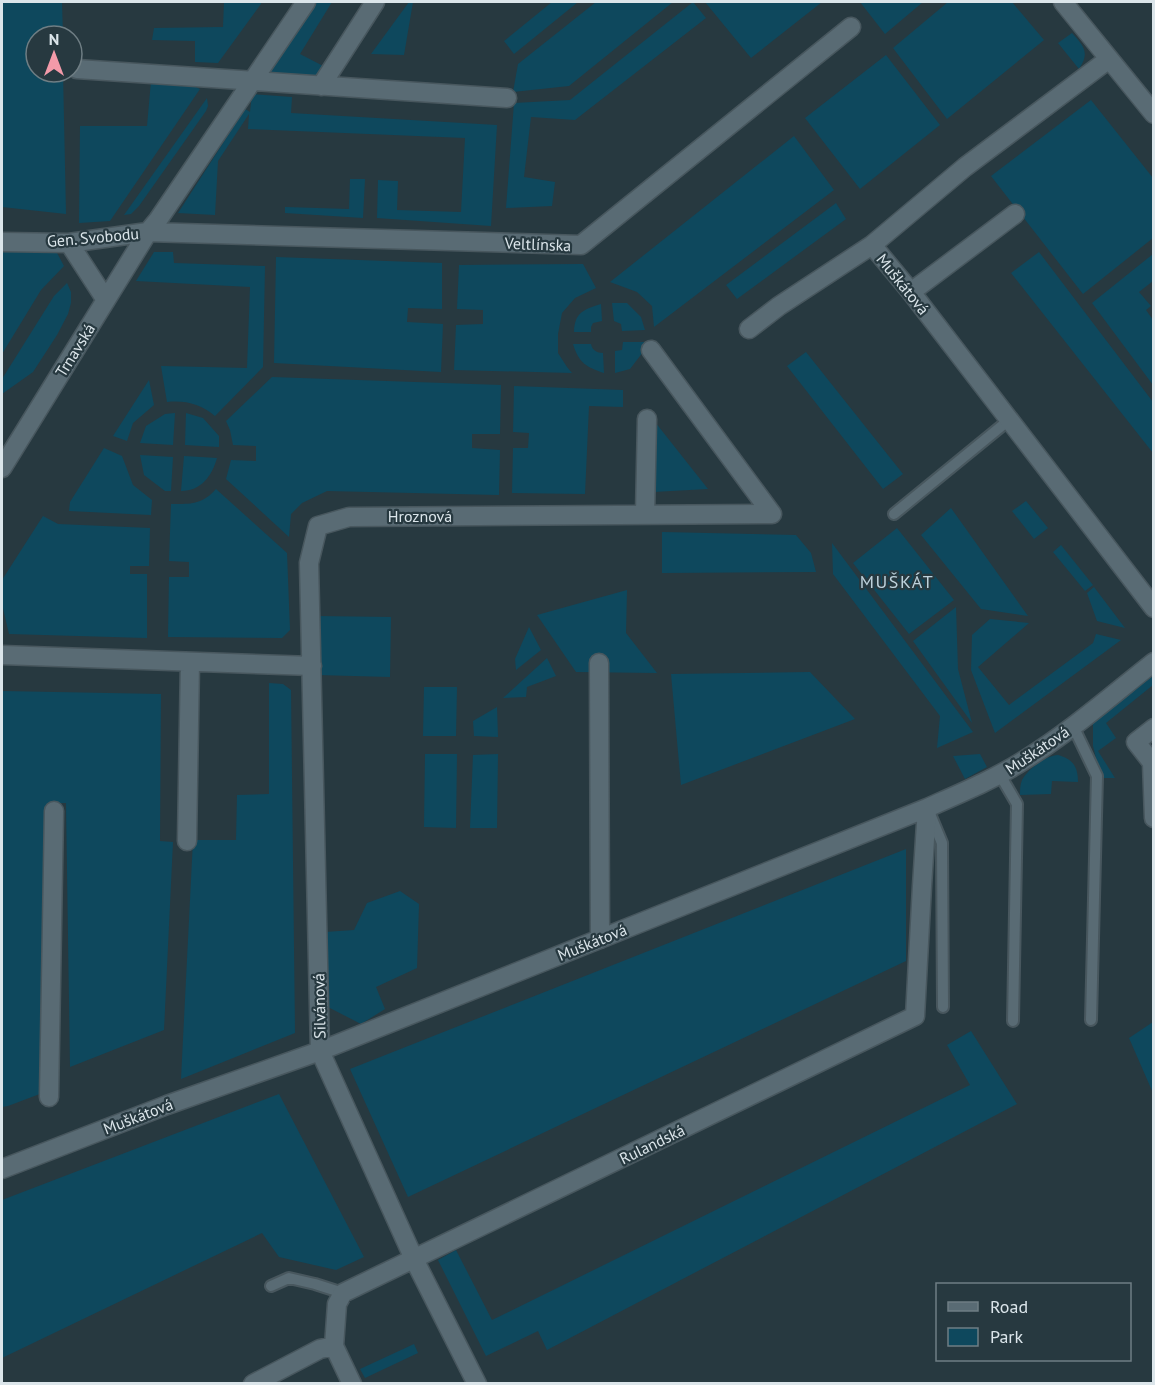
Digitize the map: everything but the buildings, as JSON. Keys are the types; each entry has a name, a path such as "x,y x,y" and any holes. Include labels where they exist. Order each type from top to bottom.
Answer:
{"street":[{"name":"Trnavská","path":"2,468 148,232 306,2"},
{"path":"321,86 375,2"},
{"path":"1063,2 1154,114"},
{"name":"Veltlínska","path":"148,232 581,245 851,27"},
{"path":"749,329 779,306 872,245 965,167 1108,59"},
{"path":"84,70 507,98"},
{"path":"911,292 1015,214"},
{"name":"Gen. Svobodu","path":"2,242 69,243 148,232"},
{"path":"69,243 105,300"},
{"name":"Muškátová","path":"872,245 911,292 1154,608"},
{"name":"Hroznová","path":"312,666 309,563 318,526 349,516 772,514 651,350"},
{"path":"645,515 646,419"},
{"path":"2,655 312,666"},
{"path":"187,841 190,662"},
{"name":"Muškátová","path":"2,1168 167,1105 320,1051 927,808 1000,775 1027,759 1154,662"},
{"path":"599,663 600,939"},
{"name":"Silvánová","path":"312,666 320,1051 414,1259 477,1383"},
{"path":"1154,728 1136,742 1153,764 1154,818"},
{"name":"Rulandská","path":"343,1293 915,1016 927,808"},
{"path":"49,1097 54,811"},
{"path":"343,1293 337,1304 334,1346 352,1383"},
{"path":"254,1383 320,1349 334,1346"}],"lane":[{"path":"894,514 1009,420"},
{"path":"1073,726 1097,776 1091,1020"},
{"path":"1000,775 1017,804 1013,1021"},
{"path":"927,808 942,843 943,1007"},
{"path":"271,1286 289,1278 343,1293"}],"green space":[{"path":"2,2 62,2 63,24 24,24 24,84 63,84 66,214 2,207"},
{"path":"224,2 261,2 261,4 218,63 195,62 195,41 152,40 154,28 223,27"},
{"path":"316,2 332,2 300,54 327,68 321,79 264,75"},
{"path":"409,2 413,2 404,55 371,54"},
{"path":"552,2 578,2 514,54 504,41"},
{"path":"596,2 673,2 569,86 513,92 518,64"},
{"path":"693,2 706,18 575,120 531,117 524,177 555,182 552,206 506,208 514,103 570,100"},
{"path":"705,2 822,2 751,58"},
{"path":"860,2 923,2 885,34"},
{"path":"948,2 1012,2 1044,40 947,119 893,48"},
{"path":"1072,33 1080,42 1085,54 1079,69 1058,43"},
{"path":"886,55 940,125 860,189 805,118"},
{"path":"151,81 187,83 200,89 110,221 79,223 80,126 147,126"},
{"path":"252,94 292,97 291,113 497,125 491,226 377,218 378,180 398,181 397,210 461,212 465,138 248,129 249,114 218,161 215,215 178,213 245,109 250,112"},
{"path":"207,98 206,111 139,206 131,214 124,215"},
{"path":"1091,100 1153,178 1153,238 1083,294 991,176"},
{"path":"794,136 834,190 654,327 652,306 637,292 610,282"},
{"path":"350,179 365,179 363,218 285,213 285,207 349,209"},
{"path":"836,203 846,219 737,299 726,285"},
{"path":"2,250 56,251 64,266 41,290 2,354"},
{"path":"154,252 173,252 174,263 265,266 263,367 215,416 204,408 192,404 167,402 161,366 247,368 250,287 136,281"},
{"path":"1039,252 1153,402 1153,453 1011,273"},
{"path":"1153,254 1153,281 1139,292 1151,306 1146,310 1153,320 1153,385 1092,303"},
{"path":"276,257 442,263 442,309 408,308 407,322 443,324 441,372 274,363"},
{"path":"583,264 596,288 575,298 562,313 558,334 558,353 572,373 454,370 456,325 483,324 483,310 457,309 459,265"},
{"path":"67,283 71,292 71,303 57,335 33,372 2,394 2,379 54,296"},
{"path":"612,303 627,303 641,317 645,330 622,331 621,324 614,321"},
{"path":"601,304 602,321 593,323 591,332 574,332 578,316 589,308"},
{"path":"623,342 646,342 643,352 630,369 615,373 615,351 622,350"},
{"path":"573,344 591,344 595,351 603,353 604,373 584,363"},
{"path":"806,352 903,474 883,489 787,366"},
{"path":"272,377 501,385 500,434 472,434 472,448 500,450 499,495 327,491 302,503 291,514 289,537 226,479 231,460 256,461 256,446 233,445 226,421"},
{"path":"149,380 154,405 133,423 127,441 113,436"},
{"path":"514,386 623,390 623,407 589,406 585,494 512,493 513,448 528,448 529,433 513,432"},
{"path":"175,413 173,445 140,443 146,426 165,414"},
{"path":"186,413 203,418 219,436 219,447 185,445"},
{"path":"655,422 708,489 653,492"},
{"path":"104,448 122,456 133,485 152,500 151,515 69,511 70,502"},
{"path":"140,455 173,457 171,491 165,491 144,475"},
{"path":"184,456 217,458 205,481 194,488 181,491"},
{"path":"216,489 287,553 290,630 282,638 168,637 169,577 189,577 189,562 169,561 171,504 201,501"},
{"path":"1026,501 1048,528 1034,539 1012,511"},
{"path":"951,508 1028,616 981,609 921,535"},
{"path":"43,516 58,524 150,528 149,566 130,566 130,574 147,574 147,638 9,634 2,604 2,580"},
{"path":"897,528 954,600 909,634 853,563"},
{"path":"662,532 796,535 811,553 816,572 662,573"},
{"path":"832,543 973,732 937,748 940,716 833,574"},
{"path":"1061,545 1093,585 1085,591 1053,552"},
{"path":"1094,587 1125,628 1097,621 1087,593"},
{"path":"627,590 626,633 657,673 576,672 537,615"},
{"path":"956,607 958,669 972,723 913,641"},
{"path":"316,616 391,617 390,677 317,675"},
{"path":"990,619 1029,623 978,667 1009,705 1093,643 1096,634 1121,640 995,733 971,670 972,635"},
{"path":"529,627 541,650 516,670 515,659"},
{"path":"547,658 556,676 527,687 526,697 503,698"},
{"path":"810,672 855,719 681,785 671,674"},
{"path":"1153,676 1153,685 1106,723 1116,738 1098,751 1115,778 1101,778 1093,746 1093,723"},
{"path":"269,683 283,684 291,690 295,1033 181,1079 193,840 236,840 237,795 269,794"},
{"path":"424,687 457,687 456,736 423,736"},
{"path":"2,691 161,694 160,841 173,842 164,1030 70,1067 66,803 47,803 45,1092 2,1107"},
{"path":"497,707 498,737 474,736 473,721"},
{"path":"425,754 457,754 456,828 424,827"},
{"path":"498,754 497,828 470,828 473,755"},
{"path":"980,754 987,767 965,779 953,756"},
{"path":"1058,755 1074,764 1078,782 1052,781 1051,794 1020,795 1022,780 1028,772 1042,760"},
{"path":"906,849 906,961 408,1197 350,1069"},
{"path":"400,891 419,904 417,968 376,987 385,1009 361,1024 326,1006 325,932 354,930 367,903"},
{"path":"1153,1022 1153,1093 1129,1038"},
{"path":"971,1031 1017,1104 547,1350 538,1331 486,1356 438,1260 456,1250 492,1320 970,1085 947,1045"},
{"path":"279,1094 364,1257 336,1270 279,1257 262,1233 2,1358 2,1200"},
{"path":"414,1344 418,1353 365,1378 360,1369"}],"district":[{"name":"MUŠKÁT","path":"897,582"}]}
